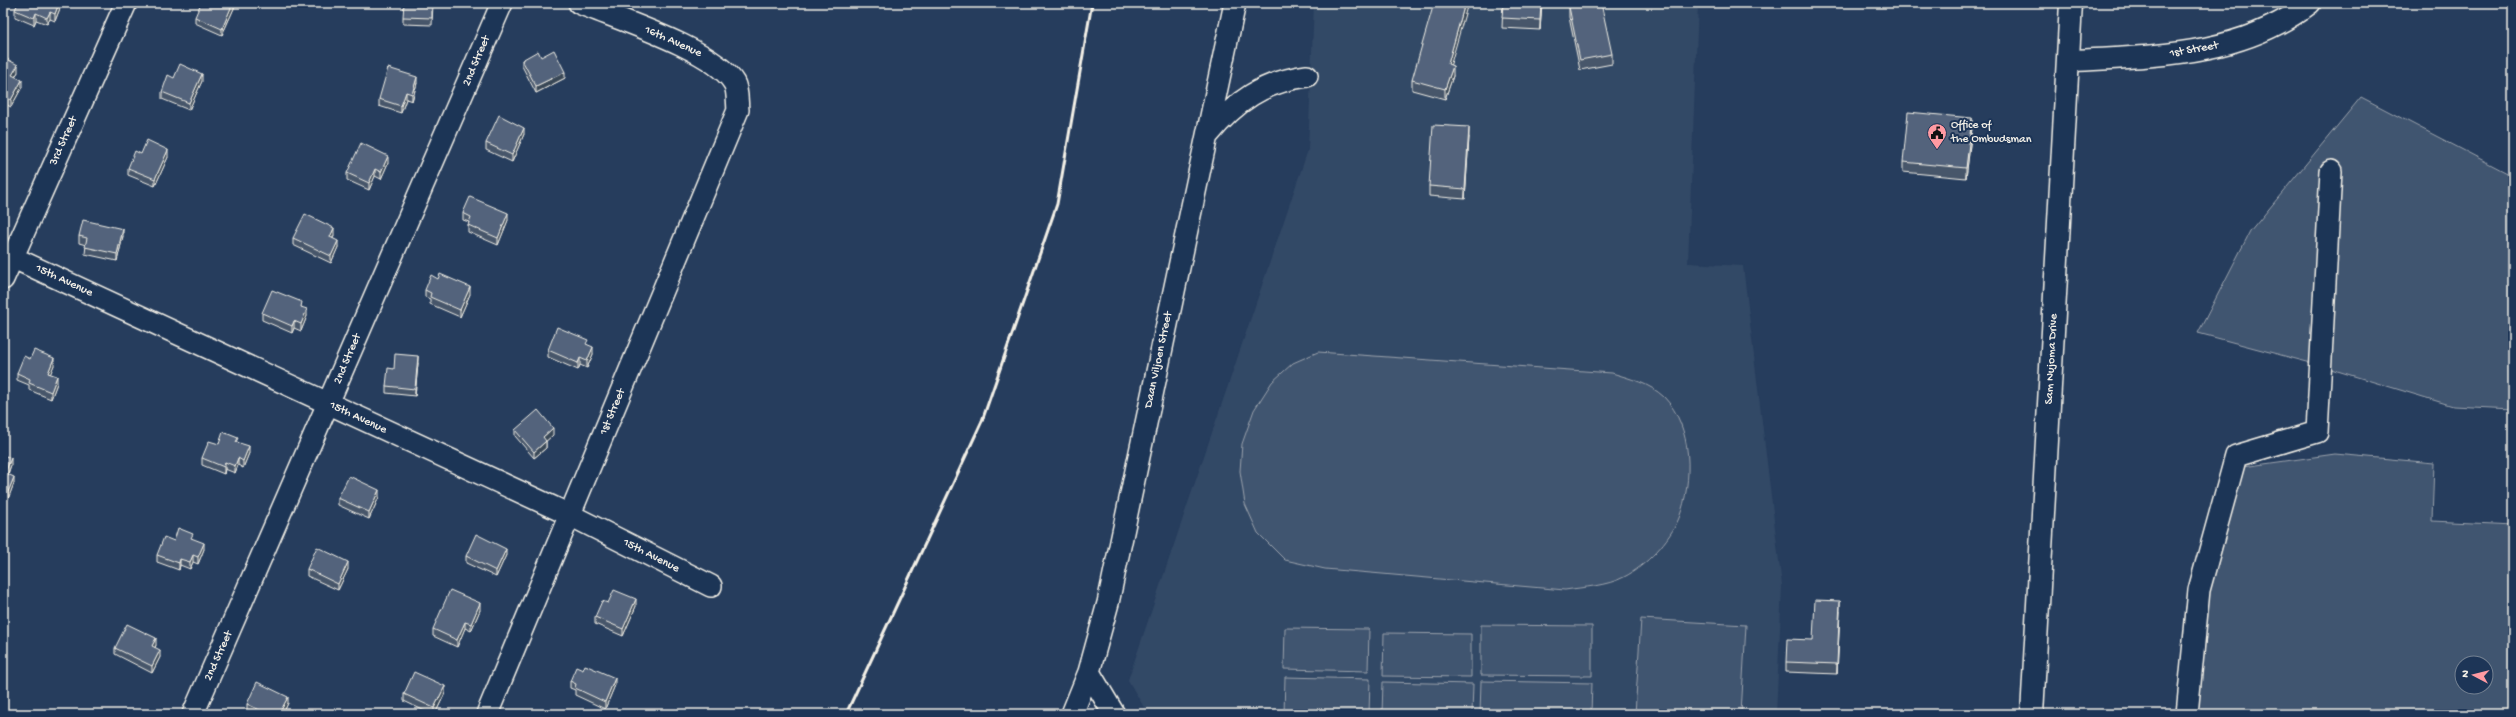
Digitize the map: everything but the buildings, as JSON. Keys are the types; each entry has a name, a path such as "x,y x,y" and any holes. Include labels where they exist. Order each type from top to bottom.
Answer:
{"main road":[{"name":"Sam Nujoma Drive","path":"2032,714 2071,3"}],"street":[{"name":"3rd Street","path":"3,279 8,255 126,3"},
{"name":"2nd Street","path":"193,714 502,3"},
{"name":"16th Avenue","path":"579,3 700,53 721,68 735,84 738,110"},
{"name":"Daan Viljoen Street","path":"1072,714 1090,672 1108,603 1205,138 1235,3"},
{"name":"1st Street","path":"2068,61 2164,56 2234,43 2290,18 2310,3"},
{"path":"1205,138 1228,111 1257,91 1290,78 1307,76"},
{"name":"1st Street","path":"487,714 738,110"},
{"path":"2187,714 2199,590 2236,456 2317,432 2331,171"},
{"name":"15th Avenue","path":"8,255 328,405 570,515 711,586"},
{"path":"1090,672 1114,714"}],"shaded area":[{"path":"1314,3 1698,3 1688,263 1743,266 1782,586 1776,714 1197,714 1145,709 1128,680 1308,150"},
{"path":"2361,97 2513,176 2513,409 2453,406 2311,363 2198,333 2250,232"},
{"path":"1318,352 1612,373 1646,385 1664,397 1674,409 1681,423 1685,439 1688,455 1687,488 1679,518 1670,535 1656,552 1632,572 1624,577 1610,582 1595,586 1565,590 1325,569 1285,560 1258,533 1245,504 1240,471 1242,444 1254,410 1272,382 1293,363"},
{"path":"2335,454 2434,463 2432,521 2513,525 2513,714 2194,714 2209,579 2243,467"},
{"path":"1641,619 1746,625 1741,714 1635,714"},
{"path":"1481,625 1592,626 1592,676 1481,675"},
{"path":"1285,628 1369,629 1368,671 1284,669"},
{"path":"1384,633 1471,634 1471,677 1383,676"},
{"path":"1285,677 1370,679 1369,714 1284,714"},
{"path":"1481,681 1592,683 1591,714 1480,714"},
{"path":"1383,682 1473,684 1472,714 1382,714"}],"railway":[{"path":"846,714 982,421 1057,204 1092,3"}],"place":[{"name":"Office of the Ombudsman","path":"1937,150"}]}
